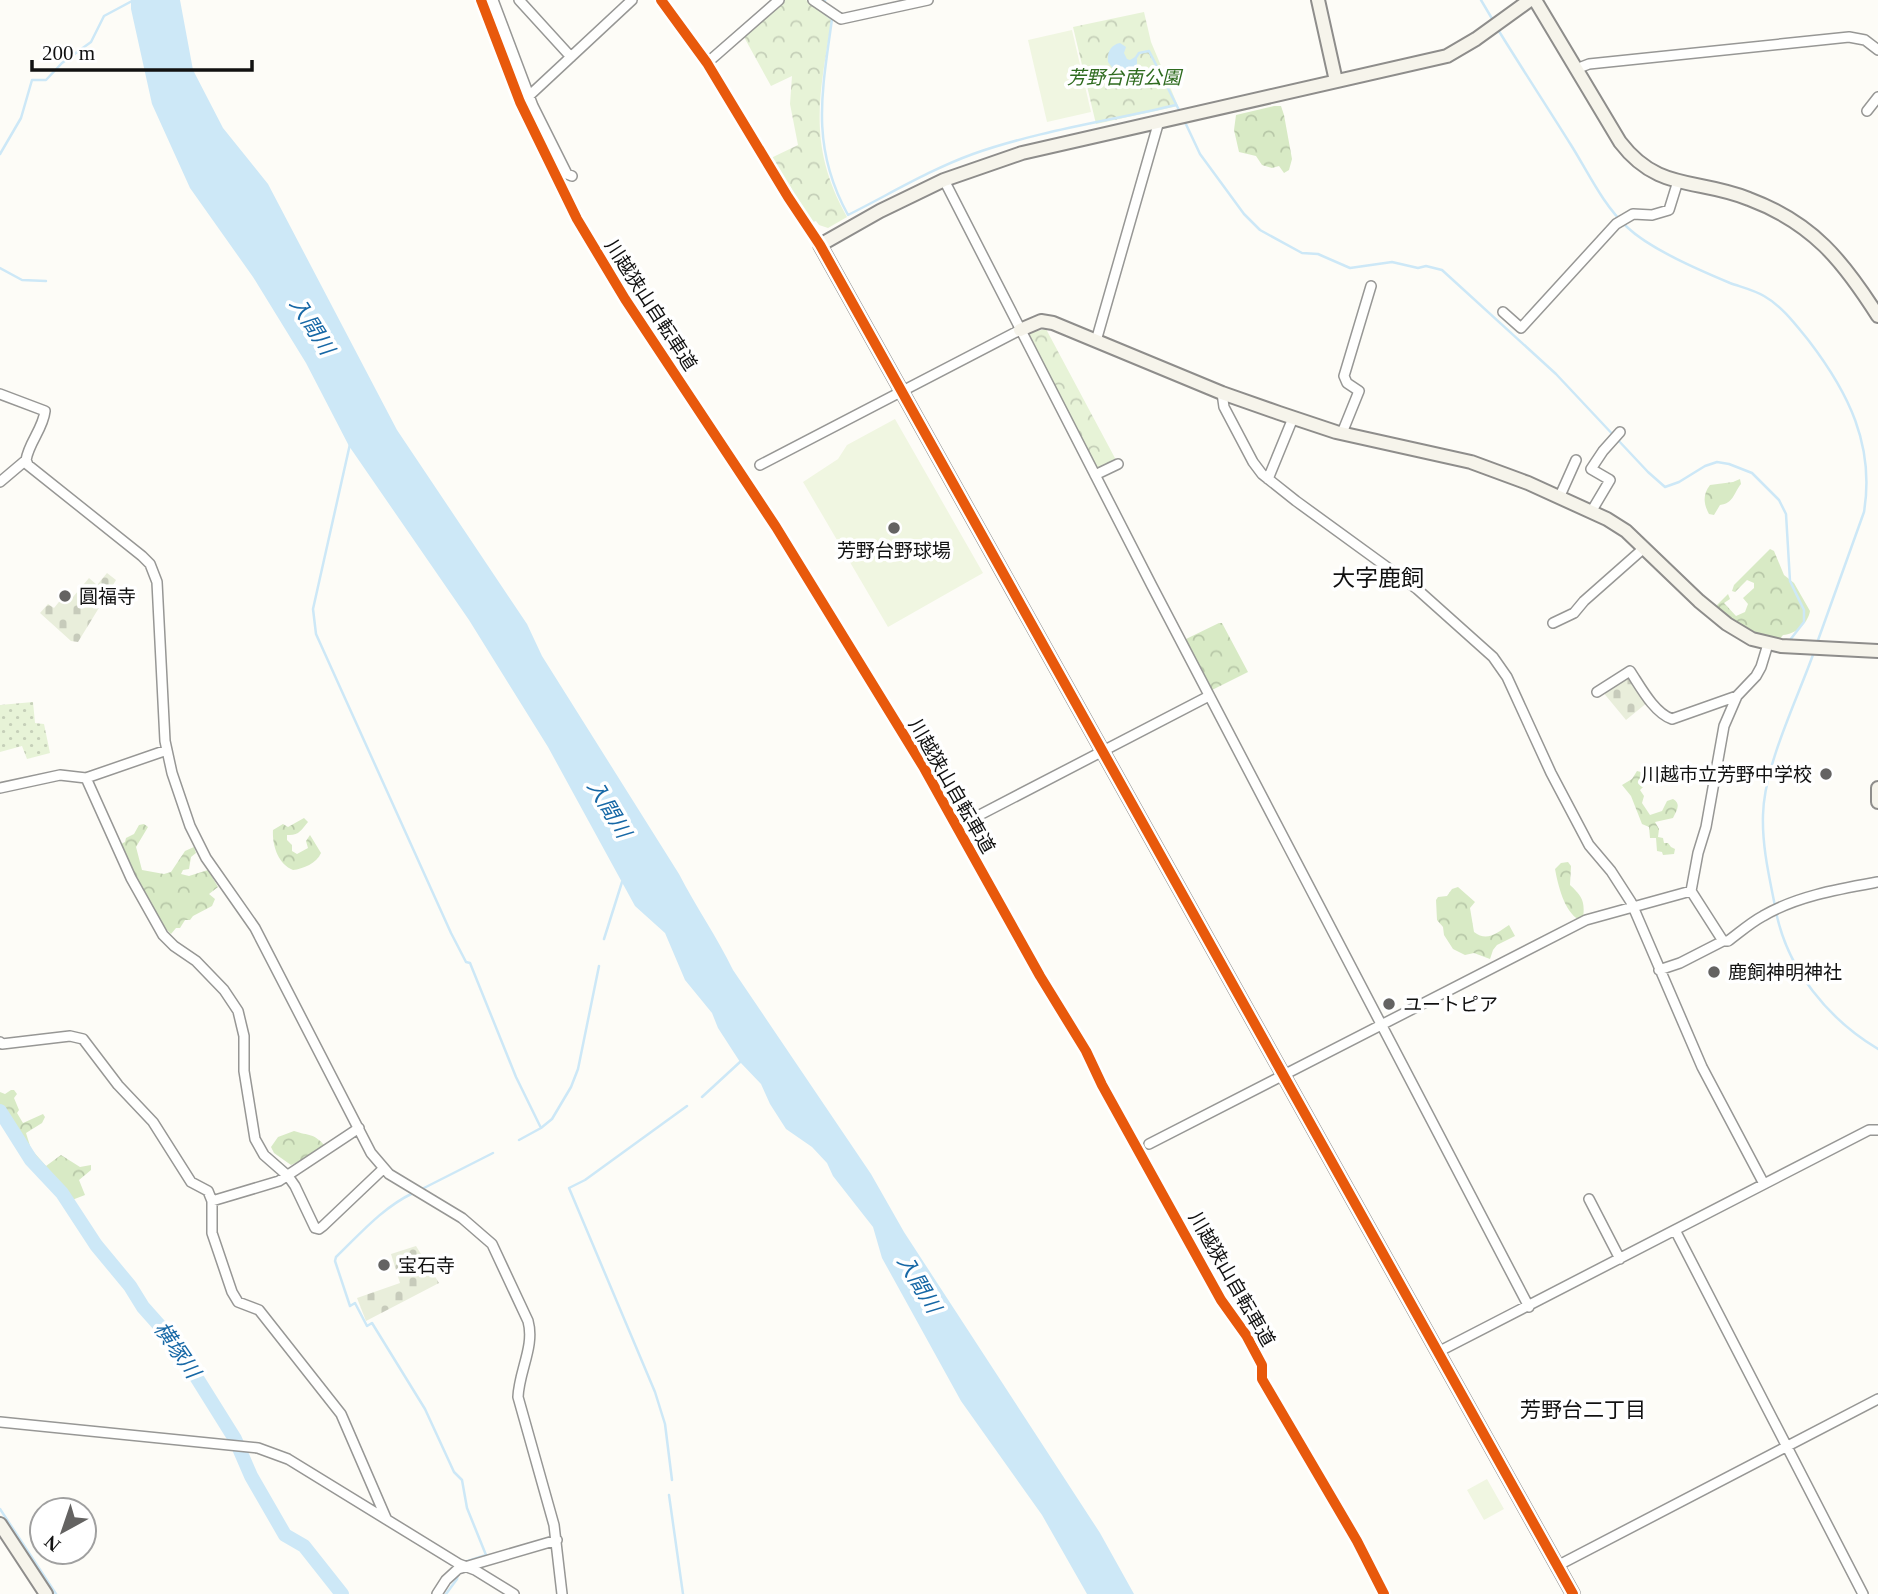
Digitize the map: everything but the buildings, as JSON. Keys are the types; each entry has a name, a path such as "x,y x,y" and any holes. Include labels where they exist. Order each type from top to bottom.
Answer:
{"street":[{"path":"492,0 533,106 567,174 572,176"},
{"path":"519,0 571,57"},
{"path":"530,95 632,0"},
{"path":"661,0 707,63 820,245 1573,1594"},
{"path":"707,63 779,0"},
{"path":"813,0 841,19 928,0"},
{"path":"1318,0 1336,81"},
{"path":"820,245 880,211 944,180 1022,153 1440,59 1457,51 1532,0 1629,153 1650,171 1678,181 1751,199 1805,229 1840,261 1878,316"},
{"path":"1576,69 1589,64 1849,37 1864,40 1878,50"},
{"path":"1867,111 1878,97"},
{"path":"1096,341 1159,121"},
{"path":"944,180 1209,696 1529,1307"},
{"path":"1503,312 1521,328 1616,224 1633,214 1652,215 1669,210 1678,181"},
{"path":"1342,433 1359,391 1347,383 1344,376 1371,286"},
{"path":"760,466 1041,321 1053,323 1222,393 1293,418 1342,433 1471,462 1506,473 1626,531 1668,573 1727,624 1752,639 1768,644 1808,649 1878,651"},
{"path":"1222,393 1224,407 1253,462 1268,479 1417,589 1493,657 1507,677 1551,773 1589,845 1621,884 1633,907 1702,1067 1764,1184"},
{"path":"0,394 46,411 26,460 0,482"},
{"path":"1268,479 1293,418"},
{"path":"1591,512 1610,480 1591,469 1603,450 1620,432"},
{"path":"26,460 33,470 142,556 154,573 157,582 167,750 181,802 205,858 255,928 371,1153 383,1168 402,1184 462,1218 492,1244 531,1331 518,1397 544,1482 557,1540 562,1594"},
{"path":"1559,498 1576,460"},
{"path":"1095,475 1118,464"},
{"path":"1553,623 1574,613 1644,548"},
{"path":"1723,941 1691,891 1706,827 1719,746 1737,696 1756,676 1768,644"},
{"path":"1597,692 1630,671 1651,703 1665,717 1672,719 1737,696"},
{"path":"970,820 1209,696"},
{"path":"0,788 60,775 86,778 167,750"},
{"path":"86,778 147,911 163,935 196,961 224,990 238,1011 244,1036 244,1071 255,1139 264,1155 288,1176 315,1227 318,1229 383,1168"},
{"path":"1878,789 1878,802"},
{"path":"1659,970 1680,963 1723,941 1728,942 1761,916 1779,908 1818,895 1878,882"},
{"path":"1149,1144 1586,920 1691,891"},
{"path":"0,1042 2,1044 71,1036 83,1038 118,1085 153,1122 191,1182 208,1191 212,1201 212,1233 232,1292 238,1301 259,1310 341,1414 386,1518"},
{"path":"212,1201 262,1188 288,1176 359,1128"},
{"path":"1438,1352 1869,1129 1878,1130"},
{"path":"1589,1199 1620,1259"},
{"path":"1675,1230 1863,1594"},
{"path":"1557,1566 1878,1399"},
{"path":"0,1422 258,1448 288,1459 459,1564 514,1594"},
{"path":"0,1524 46,1594"},
{"path":"437,1594 452,1573 467,1566 557,1540"}],"green space":[{"path":"785,0 806,0 832,16 821,95 821,142 834,190 847,217 828,228 813,222 771,158 798,145 790,104 792,76 771,86 744,37"},
{"name":"芳野台南公園","path":"1144,12 1151,42 1178,106 1096,124 1073,27"},
{"path":"1072,30 1091,112 1047,122 1028,40"},
{"path":"1281,106 1292,159 1289,170 1284,173 1279,166 1272,168 1262,165 1256,156 1239,152 1234,130 1236,115"},
{"path":"1046,329 1116,460 1096,469 1028,336"},
{"name":"芳野台野球場","path":"895,419 983,573 888,627 803,482 838,459 847,445"},
{"path":"1740,479 1741,484 1731,500 1720,505 1714,515 1709,514 1705,499 1710,485"},
{"path":"1770,549 1774,551 1784,575 1794,583 1810,611 1801,627 1783,635 1779,640 1753,634 1713,609 1728,594 1730,599 1724,603 1736,616 1745,612 1748,604 1743,598 1754,588 1754,583 1747,580 1735,592 1732,591 1734,585"},
{"path":"107,573 116,580 78,642 71,641 40,613 48,604 54,608 67,592 73,597 89,578 97,585"},
{"path":"1222,623 1248,672 1212,690 1186,639"},
{"path":"1629,673 1648,702 1626,720 1602,691"},
{"path":"33,702 35,723 44,724 50,753 27,759 22,746 0,752 0,705"},
{"path":"1637,771 1647,776 1645,785 1640,790 1644,796 1642,803 1650,815 1662,811 1667,801 1673,799 1677,803 1678,808 1673,818 1655,822 1659,829 1658,837 1675,849 1674,854 1663,855 1657,851 1656,838 1650,838 1649,827 1642,824 1631,796 1622,785 1632,779"},
{"path":"304,818 308,822 301,830 294,835 287,835 292,851 297,854 308,848 306,841 310,835 321,853 309,865 293,870 283,863 277,853 273,830 283,824 288,827"},
{"path":"139,825 148,827 136,847 142,870 164,874 171,872 185,851 194,847 196,853 191,857 189,869 183,870 181,874 189,876 208,870 218,887 209,894 215,899 212,906 190,920 185,920 180,928 176,928 171,934 155,918 119,845 134,834"},
{"path":"1568,862 1571,866 1570,885 1583,904 1583,918 1579,920 1566,904 1555,869 1561,863"},
{"path":"1458,887 1475,902 1470,908 1474,932 1488,936 1509,925 1515,936 1497,945 1490,959 1474,953 1465,955 1453,949 1437,920 1436,900 1438,897 1447,896 1452,889"},
{"path":"11,1090 17,1094 14,1098 19,1110 17,1113 23,1123 43,1114 45,1117 42,1123 26,1133 31,1149 46,1166 61,1155 80,1167 91,1165 91,1170 79,1180 85,1195 72,1200 64,1199 51,1184 49,1175 31,1156 0,1106 0,1092 5,1094"},
{"path":"294,1131 314,1137 325,1146 319,1153 291,1165 274,1153 271,1147 278,1137"},
{"path":"416,1246 439,1283 366,1321 357,1298 400,1283 391,1254"},
{"path":"1487,1479 1504,1509 1484,1520 1467,1490"}],"water":[{"name":"入間川","path":"131,0 180,0 193,70 223,128 268,184 397,430 527,624 542,656 679,874 733,970 871,1174 904,1232 1100,1533 1134,1594 1087,1594 1042,1515 961,1401 882,1258 873,1227 833,1176 827,1163 812,1147 786,1129 761,1084 740,1062 718,1028 712,1013 685,980 665,933 635,906 548,747 469,620 349,446 306,363 253,277 190,188 152,104"},
{"path":"1120,43 1126,47 1124,53 1127,59 1137,59 1137,70 1131,75 1117,74 1108,62 1110,50"}],"waterway":[{"name":"横塚川","path":"0,154 21,118 32,80 46,80 62,63 91,42 104,16 134,0"},
{"path":"825,0 824,13 832,19 823,95 824,142 828,166 848,215 925,175 973,154 1048,133 1176,105"},
{"path":"1481,0 1494,22"},
{"path":"1497,28 1596,188 1618,218 1637,235 1662,251 1771,300 1809,341 1836,380 1862,442 1866,488 1864,512 1817,643"},
{"path":"1135,59 1139,53 1149,51 1181,114"},
{"path":"1184,120 1200,154 1244,214 1260,230 1302,253 1318,254 1350,268 1392,262 1442,270 1556,374 1665,487 1717,462 1752,473 1779,500 1786,514 1790,581 1804,610 1804,622 1790,640"},
{"path":"0,268 22,280 46,281"},
{"path":"350,444 313,609 316,634 451,933 466,962 470,963 516,1077 541,1128"},
{"path":"1775,906 1766,861 1763,815 1765,796 1782,733 1814,652"},
{"path":"604,939 622,882"},
{"path":"1776,912 1790,954 1813,991 1843,1023 1878,1049"},
{"path":"519,1140 552,1119 571,1087 578,1069 599,966"},
{"path":"702,1097 740,1062"},
{"path":"672,1480 665,1424 655,1392 569,1188 585,1180 687,1106"},
{"name":"横塚川","path":"0,1111 31,1160 62,1193 96,1245 130,1286 143,1307 175,1343 235,1439 251,1476 285,1535 304,1546 342,1594"},
{"path":"422,1189 493,1153"},
{"path":"413,1193 372,1222 335,1261 350,1306 355,1303 367,1326 372,1323 425,1409 454,1472 462,1480 467,1508 486,1555 465,1562"},
{"path":"669,1495 683,1594"},
{"path":"0,1509 56,1594"},
{"path":"446,1594 457,1579 458,1573"}],"cycle path":[{"name":"川越狭山自転車道","path":"481,0 520,102 577,219 625,299 776,527 924,768 1040,976 1086,1051 1102,1085 1221,1300 1246,1335 1262,1365 1262,1379 1357,1541 1384,1594"},
{"path":"661,0 707,63 820,245 1573,1594"}],"place":[{"name":"芳野台野球場","path":"894,528"},
{"name":"圓福寺","path":"65,596"},
{"name":"川越市立芳野中学校","path":"1826,774"},
{"name":"鹿飼神明神社","path":"1714,972"},
{"name":"ユートピア","path":"1389,1004"},
{"name":"宝石寺","path":"384,1265"}],"district":[{"name":"大字鹿飼","path":"1378,578"},
{"name":"芳野台二丁目","path":"1583,1410"}]}
